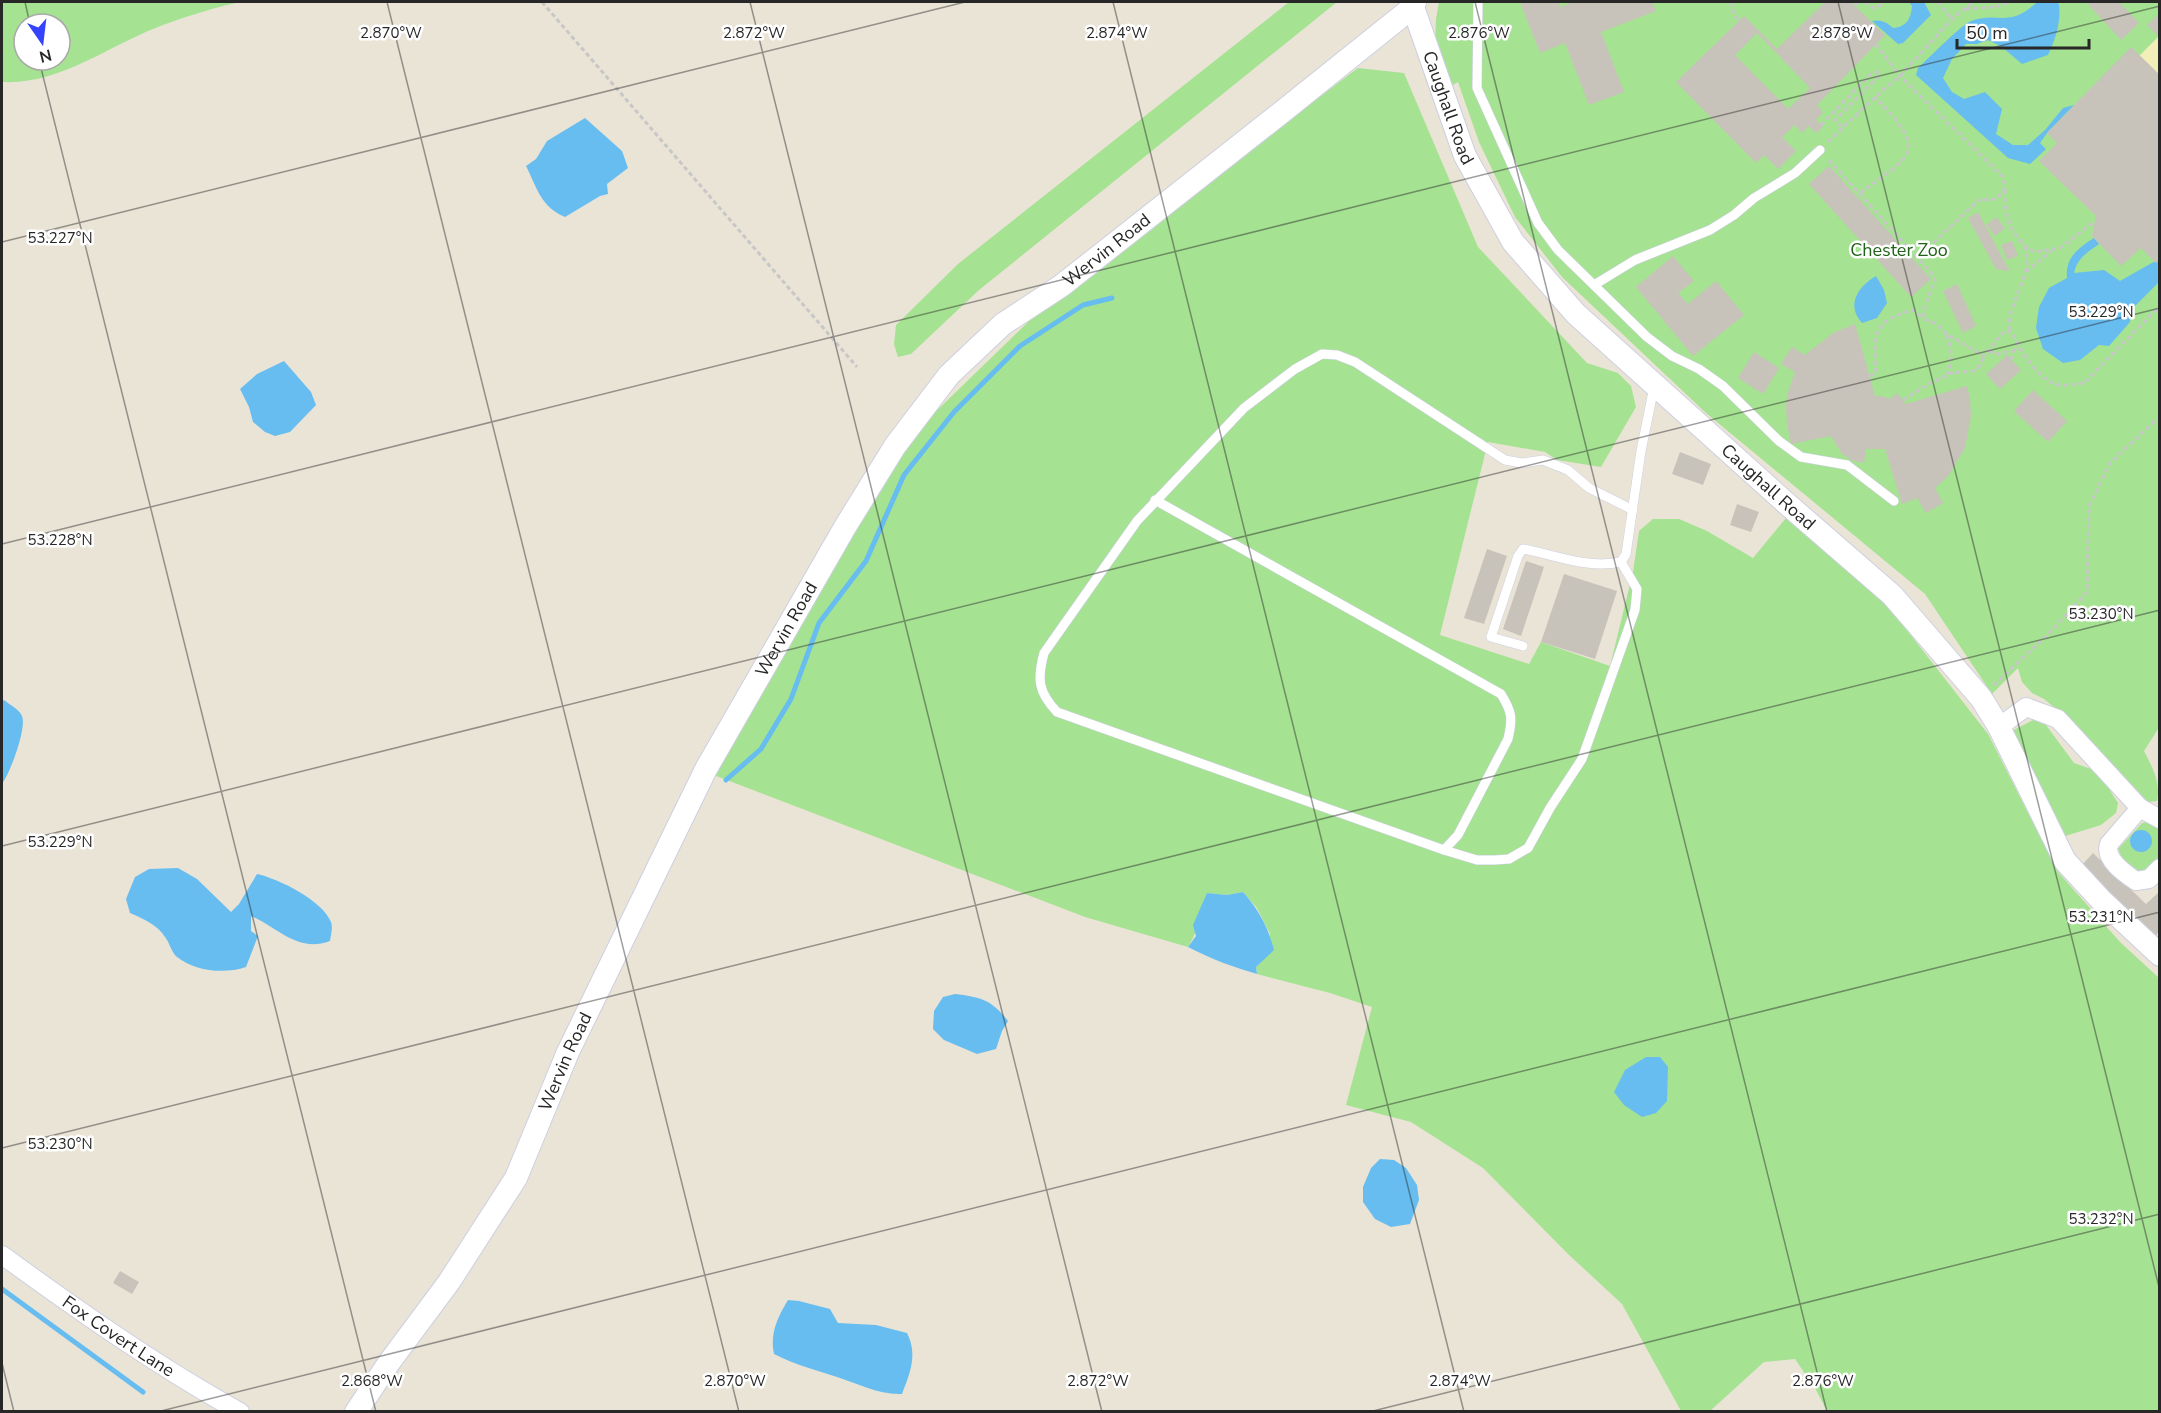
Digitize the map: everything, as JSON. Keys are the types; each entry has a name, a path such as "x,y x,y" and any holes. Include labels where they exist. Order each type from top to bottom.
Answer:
{"street":[{"name":"Caughall Road","path":"1414,4 1465,156 1513,242 1576,314 1892,595 1981,698 1999,727 2065,861 2101,900 2160,954"},
{"name":"Wervin Road","path":"356,1412 388,1364 449,1282 516,1178 568,1052 706,769 851,517 895,446 948,375 1003,324 1061,286 1282,112 1414,4"},
{"path":"1999,727 2026,707 2058,719 2140,808 2160,819"},
{"path":"2140,808 2109,844 2107,850 2109,857 2136,881 2149,879 2160,868"},
{"name":"Fox Covert Lane","path":"2,1255 87,1316 240,1412"}],"lane":[{"path":"1478,2 1477,88 1486,113 1538,223 1558,250 1647,337 1672,356 1699,369 1723,386 1779,441 1801,458 1847,465 1894,501"},
{"path":"1594,285 1635,260 1710,230 1734,215 1754,198 1795,173 1820,150"},
{"path":"1621,562 1636,589 1635,610 1582,759 1528,848 1509,860 1476,860 1444,850 1057,712 1046,701 1040,684 1040,669 1044,653 1137,521 1244,408 1295,369 1322,354 1336,355 1355,362 1505,460 1522,463 1543,460 1568,470 1589,488 1633,510"},
{"path":"1523,646 1491,636 1518,556 1523,549 1575,562 1608,564 1621,562 1626,554 1641,451 1654,385"},
{"path":"1155,500 1501,694 1510,709 1512,722 1508,739 1458,835 1444,850"}],"path":[{"path":"542,2 857,367"},
{"path":"1731,2 1731,8 1738,22"},
{"path":"1855,5 1859,2"},
{"path":"1866,2 1874,8 1881,5 1881,2"},
{"path":"1938,2 1952,19"},
{"path":"1924,319 1924,308 1935,280 1820,150 1900,76 1952,19 1973,2"},
{"path":"1965,9 1994,7 2011,2"},
{"path":"1876,44 1900,76 2003,177 2004,207 2010,225 2025,247 2027,260 2009,330 2002,334 1984,356 1979,367 1973,371 1946,376 1903,400"},
{"path":"1821,125 1870,75 1878,72 1879,76 1835,120 1843,128"},
{"path":"1860,193 1904,161 1909,150 1904,129 1875,97"},
{"path":"1917,258 1979,200 1997,199 2005,188"},
{"path":"2025,247 2034,252 2060,248 2095,221"},
{"path":"2025,273 2052,250"},
{"path":"2009,330 2016,336 2019,348 2031,364 2054,384 2084,383 2160,306"},
{"path":"1870,376 1876,374 1876,333 1891,316 1913,310 1924,319 1937,324 1945,333 1952,348 1951,366 1946,376"},
{"path":"1945,333 1984,356"},
{"path":"1989,351 1997,354 2019,348"},
{"path":"2011,360 2013,351"},
{"path":"1981,698 2048,634 2087,592 2089,506 2110,463 2160,416"}],"green space":[{"path":"2,2 242,2 222,6 158,27 72,67 72,12 12,12 12,72 60,72 23,81 2,82"},
{"path":"1289,2 1337,2 979,290 911,354 898,357 894,344 896,325 958,264"},
{"name":"Chester Zoo","path":"1439,2 2159,2 2160,726 2144,751 2157,781 2157,801 2148,802 2072,722 2044,699 2032,693 2022,682 2018,668 1992,694 1925,594 1706,413 1562,277 1515,217 1479,142 1458,82 1453,85 1447,82 1435,46"},
{"path":"1358,68 1404,73 1478,247 1587,363 1618,373 1631,386 1636,407 1601,467 1557,460 1545,452 1488,442 1440,635 1529,664 1541,642 1610,666 1633,572 1639,531 1653,519 1679,519 1707,531 1753,558 1786,518 1884,601 1988,734 2058,872 2120,942 2159,978 2159,1411 1827,1411 1795,1359 1764,1362 1710,1411 1681,1411 1622,1304 1568,1254 1483,1168 1411,1122 1346,1105 1372,1007 1330,993 1257,974 1256,967 1262,961 1270,934 1257,908 1243,892 1227,895 1207,893 1197,927 1188,947 1085,917 711,774 891,455 1055,296"},
{"path":"2035,719 2043,721 2074,763 2091,769 2106,784 2118,803 2116,813 2101,825 2062,837 2012,731"},
{"path":"2147,822 2159,826 2159,860 2150,871 2138,873 2122,858 2118,849 2142,823"}],"sand":[{"path":"2159,36 2159,75 2139,56"}],"water":[{"path":"1909,2 1924,2 1931,15 1903,43 1898,44 1872,21 1878,20 1893,28 1902,26 1911,14 1912,6"},
{"path":"2037,2 2059,4 2057,30 2048,55 2022,64 2002,47 1988,40 1977,44 1966,44 1952,59 1943,78 1952,92 1964,99 1985,92 2002,109 1996,134 2013,145 2028,145 2045,130 2063,108 2074,105 2047,133 2040,143 2046,149 2030,164 2008,158 1916,75 1918,68 1971,21 1980,18 2004,18 2019,15"},
{"path":"585,118 622,151 628,168 607,184 608,194 600,196 565,217 545,202 526,166 536,159 547,141"},
{"path":"2094,238 2099,244 2080,259 2074,273 2104,270 2120,281 2159,259 2159,282 2132,309 2130,322 2109,346 2099,345 2080,360 2063,363 2043,349 2036,328 2039,307 2049,288 2067,278 2070,259"},
{"path":"1876,276 1884,290 1887,303 1877,318 1862,323 1857,316 1854,302 1864,285"},
{"path":"284,361 311,392 316,405 290,432 275,436 265,432 253,422 240,389 257,374"},
{"path":"4,700 19,711 23,722 17,750 2,784 2,701"},
{"path":"2141,830 2149,833 2152,841 2149,849 2141,852 2133,849 2130,841 2133,833"},
{"path":"178,868 197,879 231,912 239,904 257,874 288,886 309,898 326,914 332,924 330,941 318,944 298,942 251,916 251,931 258,936 246,967 220,971 193,966 175,955 167,939 154,925 130,913 126,899 135,877 149,869"},
{"path":"1243,892 1262,919 1274,950 1256,967 1257,974 1188,947 1196,936 1193,925 1207,893 1227,895"},
{"path":"955,994 991,1004 1008,1021 996,1049 977,1054 944,1040 933,1029 934,1011 943,997"},
{"path":"1646,1057 1660,1057 1668,1067 1667,1101 1656,1113 1642,1117 1624,1105 1614,1092 1625,1070"},
{"path":"1380,1159 1394,1160 1406,1168 1417,1185 1419,1200 1410,1224 1391,1227 1375,1219 1363,1202 1363,1187 1371,1168"},
{"path":"788,1300 830,1309 838,1323 876,1325 907,1333 912,1356 910,1371 902,1394 885,1393 869,1388 774,1354 775,1326"}],"building":[{"path":"1520,2 1558,2 1560,7 1573,2 1652,2 1656,11 1601,32 1624,92 1589,105 1565,43 1540,53"},
{"path":"1825,2 1851,2 1885,35 1817,105 1823,112 1816,120 1823,127 1816,133 1809,126 1802,133 1795,125 1782,137 1796,151 1778,169 1764,155 1756,163 1676,82 1744,16 1777,49","holes":["1757,33 1810,88 1788,109 1735,55"]},
{"path":"2086,2 2119,2 2139,23 2121,40"},
{"path":"2160,13 2160,38 2147,25"},
{"path":"2131,47 2160,75 2160,259 2156,263 2141,248 2121,266 2092,236 2096,216 2039,161 2057,143 2047,133"},
{"path":"1829,166 1931,279 1911,297 1809,184"},
{"path":"1978,212 2010,271 1996,269 1968,218"},
{"path":"1996,217 2005,228 1995,236 1986,225"},
{"path":"2012,241 2018,256 2007,260 2001,245"},
{"path":"1673,256 1694,281 1678,293 1688,304 1716,281 1744,315 1693,356 1636,287"},
{"path":"1957,284 1976,326 1963,333 1943,291"},
{"path":"1855,324 1875,396 1890,399 1897,393 1906,404 1967,386 1971,416 1965,448 1948,476 1935,488 1943,503 1926,513 1917,498 1902,504 1885,449 1866,449 1864,463 1853,461 1842,454 1831,436 1791,444 1786,405 1795,372 1781,364 1792,347 1805,355 1833,333"},
{"path":"1754,352 1779,368 1763,394 1738,378"},
{"path":"2007,355 2021,370 2000,389 1986,374"},
{"path":"2033,390 2067,421 2048,442 2014,411"},
{"path":"1680,452 1711,464 1703,485 1672,474"},
{"path":"1737,504 1759,512 1751,532 1730,525"},
{"path":"1487,549 1507,556 1484,624 1464,618"},
{"path":"1526,561 1544,567 1521,636 1503,629"},
{"path":"1564,574 1617,591 1595,659 1541,642"},
{"path":"2093,853 2146,904 2160,891 2160,931 2155,936 2082,865"},
{"path":"120,1271 139,1282 132,1294 113,1283"}],"waterway":[{"path":"726,780 761,749 791,699 819,623 866,561 904,475 954,412 1020,346 1083,305 1112,298"},
{"path":"2,1289 143,1392"}]}
